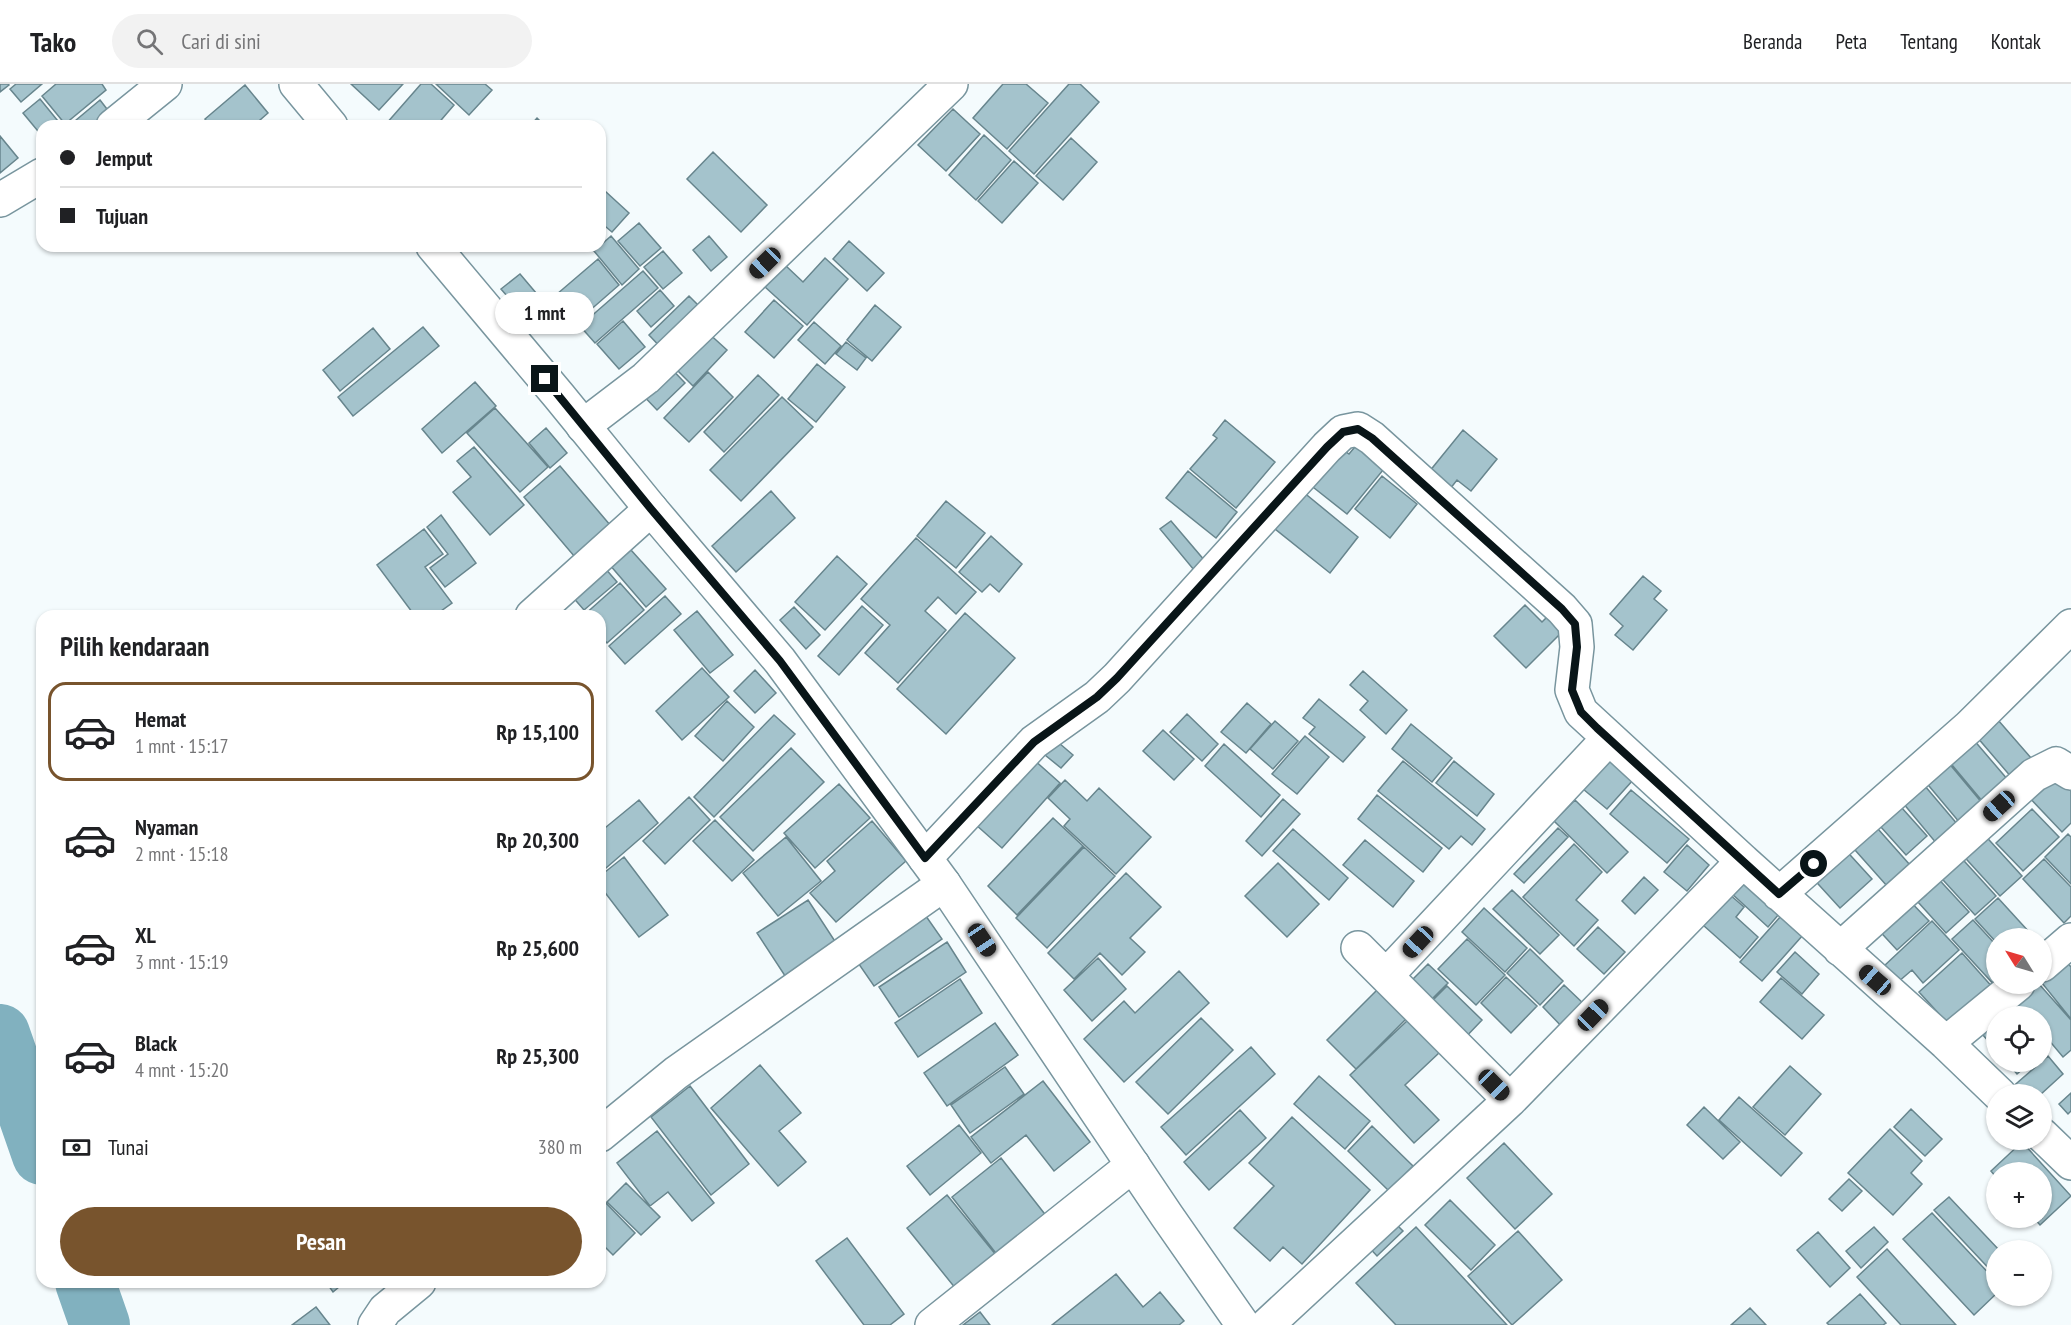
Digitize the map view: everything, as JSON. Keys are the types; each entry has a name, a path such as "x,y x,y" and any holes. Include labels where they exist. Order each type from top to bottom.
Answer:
{"street":[{"path":"120,120 165,84"},
{"path":"296,84 326,120"},
{"path":"583,426 646,378 951,84"},
{"path":"0,200 36,179"},
{"path":"438,252 780,661 944,884 1132,1165 1243,1325"},
{"path":"925,858 1034,742 1097,697 1117,678 1327,447 1343,432 1358,429 1372,438 1562,609 1575,624 1577,647 1572,690 1581,712 1989,1084"},
{"path":"539,610 651,509"},
{"path":"1779,894 1969,727 2071,626"},
{"path":"1386,976 1608,739"},
{"path":"1840,949 2034,775 2056,764 2071,773"},
{"path":"1267,1325 1509,1100 1743,861"},
{"path":"606,1130 676,1073 944,884"},
{"path":"2052,956 2071,940"},
{"path":"1358,948 1509,1100"},
{"path":"1946,1043 2006,994"},
{"path":"2052,1145 2071,1163"},
{"path":"932,1325 1132,1165"},
{"path":"375,1325 385,1311 412,1288"}],"building":[{"path":"0,84 8,84 9,85 0,92"},
{"path":"16,84 42,84 21,102 10,89"},
{"path":"56,84 102,84 106,90 70,120 62,120 42,96"},
{"path":"351,84 403,84 379,110"},
{"path":"421,84 431,84 454,105 441,120 390,120"},
{"path":"436,84 485,84 492,90 469,115"},
{"path":"1003,84 1026,84 1048,103 1007,149 973,118"},
{"path":"1069,84 1080,84 1099,102 1034,174 1009,151"},
{"path":"245,85 268,113 260,120 205,119"},
{"path":"40,99 57,120 36,120 36,129 23,113"},
{"path":"100,100 110,113 101,120 76,120"},
{"path":"953,109 980,134 946,171 918,145"},
{"path":"984,135 1011,160 976,200 949,175"},
{"path":"0,136 18,158 0,173"},
{"path":"1071,138 1097,162 1063,200 1036,176"},
{"path":"713,152 767,205 741,232 687,179"},
{"path":"1014,161 1038,183 1002,223 978,201"},
{"path":"606,192 629,213 612,232 606,227"},
{"path":"639,223 661,248 640,266 618,241"},
{"path":"611,236 639,269 622,285 595,252 606,252 606,240"},
{"path":"709,236 727,257 711,271 693,250"},
{"path":"849,241 884,273 867,291 833,259"},
{"path":"663,251 682,273 663,289 644,267"},
{"path":"825,258 848,279 807,325 765,287 785,265 803,282"},
{"path":"598,259 619,285 572,326 550,300"},
{"path":"643,271 658,288 595,343 580,326"},
{"path":"520,274 553,313 536,329 501,289"},
{"path":"660,290 674,306 651,327 637,311"},
{"path":"689,296 706,313 665,352 649,335"},
{"path":"774,300 803,326 774,358 745,332"},
{"path":"875,305 901,327 872,361 847,340"},
{"path":"623,321 645,347 619,369 597,344"},
{"path":"814,322 841,346 825,364 798,340"},
{"path":"423,327 439,346 353,416 338,397"},
{"path":"373,328 390,349 340,391 323,370"},
{"path":"705,330 727,350 693,386 671,364"},
{"path":"846,342 866,358 857,370 836,354"},
{"path":"665,362 685,383 657,410 637,389"},
{"path":"817,364 845,387 816,422 788,399"},
{"path":"708,372 733,397 689,442 664,418"},
{"path":"758,375 779,395 724,452 704,432"},
{"path":"475,382 496,406 442,453 422,429"},
{"path":"782,397 813,427 741,501 710,470"},
{"path":"495,408 548,467 520,492 467,433"},
{"path":"1225,420 1275,462 1236,508 1190,469 1217,438 1213,435"},
{"path":"546,428 567,453 550,468 529,443"},
{"path":"1463,430 1497,459 1471,491 1457,480 1450,489 1429,472"},
{"path":"1359,442 1388,464 1347,514 1304,480 1334,443 1349,454"},
{"path":"474,447 524,505 490,535 453,492 471,477 457,461"},
{"path":"560,466 616,532 580,563 524,497"},
{"path":"1188,471 1237,512 1216,538 1166,498"},
{"path":"1382,476 1417,504 1390,538 1355,509"},
{"path":"771,491 795,518 736,572 712,546"},
{"path":"1302,491 1358,537 1330,573 1265,521"},
{"path":"946,501 985,533 956,568 917,536"},
{"path":"441,515 476,563 445,587 430,568 448,554 427,527"},
{"path":"1171,521 1205,561 1194,570 1160,529"},
{"path":"424,529 443,554 425,567 452,603 442,610 411,610 377,565"},
{"path":"991,536 1022,564 999,592 990,584 982,592 959,572"},
{"path":"916,538 976,592 956,614 938,597 925,611 946,630 898,683 865,653 890,625 861,599"},
{"path":"622,540 666,589 646,607 603,557"},
{"path":"837,556 867,584 825,630 795,602"},
{"path":"604,567 617,582 584,610 571,595"},
{"path":"1643,576 1661,591 1654,599 1667,610 1633,650 1615,635 1623,626 1610,614"},
{"path":"620,583 644,610 607,643 606,610 590,610"},
{"path":"665,596 681,614 625,664 609,646"},
{"path":"1525,605 1542,622 1549,615 1564,630 1526,668 1494,636"},
{"path":"862,606 883,625 839,675 818,656"},
{"path":"794,607 820,635 806,649 780,620"},
{"path":"697,611 733,655 710,673 674,630"},
{"path":"965,613 1015,658 946,734 897,689"},
{"path":"702,668 729,697 682,740 656,711"},
{"path":"755,670 776,693 755,713 734,691"},
{"path":"1363,671 1407,710 1386,734 1360,710 1368,701 1350,685"},
{"path":"1319,699 1365,737 1343,762 1309,734 1315,727 1303,718"},
{"path":"727,701 754,727 723,761 695,736"},
{"path":"1247,703 1271,724 1246,753 1221,732"},
{"path":"1187,714 1218,744 1202,761 1170,732"},
{"path":"774,715 795,734 714,817 694,797"},
{"path":"1998,720 2039,767 2018,785 1977,737"},
{"path":"1275,721 1298,741 1273,769 1250,749"},
{"path":"1411,724 1452,758 1432,782 1392,749"},
{"path":"1163,730 1194,759 1174,780 1143,751"},
{"path":"1967,732 2008,780 1983,802 1942,753"},
{"path":"1305,736 1329,757 1297,794 1272,774"},
{"path":"1052,737 1073,755 1061,768 1040,751"},
{"path":"1224,744 1280,795 1261,817 1205,766"},
{"path":"791,748 824,782 753,851 720,817"},
{"path":"1942,755 1983,804 1960,823 1919,774"},
{"path":"1033,759 1060,783 1002,848 975,824"},
{"path":"1609,759 1633,780 1607,809 1583,789"},
{"path":"1403,761 1485,829 1472,845 1461,836 1449,849 1378,791"},
{"path":"1454,761 1494,794 1477,816 1436,783"},
{"path":"2051,770 2071,791 2071,823 2062,832 2026,794"},
{"path":"1919,779 1958,825 1937,844 1898,797"},
{"path":"1065,780 1087,801 1099,788 1151,837 1116,874 1064,826 1070,819 1048,798"},
{"path":"839,784 870,818 815,868 784,833"},
{"path":"1631,790 1689,839 1667,863 1610,814"},
{"path":"1377,795 1442,848 1423,872 1358,819"},
{"path":"689,797 710,820 665,864 643,841"},
{"path":"1893,798 1927,836 1906,855 1872,817"},
{"path":"1283,799 1300,814 1262,856 1246,841"},
{"path":"639,800 658,823 606,868 606,827"},
{"path":"1575,800 1628,852 1607,873 1554,821"},
{"path":"2032,809 2059,837 2023,871 1996,843"},
{"path":"1053,818 1083,846 1017,915 988,886"},
{"path":"715,820 754,860 732,881 693,841"},
{"path":"1870,820 1910,865 1887,886 1847,841"},
{"path":"872,821 906,861 836,922 810,893 835,871 827,861"},
{"path":"1558,828 1568,837 1524,883 1514,874"},
{"path":"1293,829 1348,878 1329,900 1273,851"},
{"path":"1980,830 2022,876 2000,896 1958,850"},
{"path":"2068,834 2071,837 2071,884 2045,857"},
{"path":"786,837 821,881 778,916 743,873"},
{"path":"1365,840 1414,881 1393,907 1343,865"},
{"path":"1574,844 1602,872 1576,900 1598,920 1574,946 1523,897"},
{"path":"1687,845 1709,865 1687,891 1664,872"},
{"path":"1841,845 1872,879 1840,908 1809,874"},
{"path":"1084,847 1115,876 1047,948 1016,918"},
{"path":"1955,851 1996,896 1975,915 1934,870"},
{"path":"624,857 668,915 639,937 606,894 606,871"},
{"path":"2044,859 2071,887 2071,916 2064,923 2023,879"},
{"path":"1278,863 1319,904 1287,937 1245,896"},
{"path":"1932,872 1969,912 1946,933 1918,902 1926,895 1918,885"},
{"path":"1126,873 1161,907 1130,938 1145,952 1122,975 1100,953 1074,979 1048,953"},
{"path":"1644,877 1658,890 1635,914 1622,901"},
{"path":"1741,880 1779,914 1768,927 1730,892"},
{"path":"1721,887 1744,907 1736,917 1758,937 1740,958 1694,917"},
{"path":"1512,890 1559,935 1540,954 1493,909"},
{"path":"1905,896 1929,921 1897,950 1874,925"},
{"path":"1998,898 2025,928 1986,928 1986,931 1975,919"},
{"path":"808,900 842,952 791,985 757,933"},
{"path":"1484,908 1527,948 1505,972 1462,932"},
{"path":"921,909 942,939 874,986 854,957"},
{"path":"1782,915 1803,935 1762,981 1740,962"},
{"path":"1973,920 1986,934 1986,976 1952,939"},
{"path":"1932,921 1959,950 1923,983 1912,970 1898,982 1884,966"},
{"path":"1598,927 1625,952 1604,974 1577,949"},
{"path":"1467,939 1505,975 1476,1005 1438,969"},
{"path":"947,942 966,972 899,1017 879,987"},
{"path":"1530,949 1563,981 1540,1005 1507,973"},
{"path":"1795,952 1819,974 1802,994 1777,972"},
{"path":"1962,953 1986,980 1986,994 1989,994 1952,1028 1919,992"},
{"path":"2060,954 2071,967 2071,1019 2051,994 2052,961"},
{"path":"1098,958 1126,989 1092,1021 1064,990"},
{"path":"1428,964 1448,983 1424,1007 1405,987"},
{"path":"1179,971 1209,1003 1124,1082 1084,1039 1124,1001 1135,1013"},
{"path":"1506,977 1537,1006 1511,1033 1481,1003"},
{"path":"1781,978 1824,1015 1802,1039 1760,1002"},
{"path":"960,979 982,1013 918,1057 895,1023"},
{"path":"1564,985 1587,1007 1565,1030 1543,1007"},
{"path":"1447,986 1482,1020 1461,1042 1426,1007"},
{"path":"1378,989 1407,1018 1356,1069 1327,1040"},
{"path":"2013,994 2048,994 2071,1020 2071,1050 2063,1057 2052,1044 2052,1006 2018,1006 2010,997"},
{"path":"2008,997 2016,1006 2004,1006"},
{"path":"1201,1018 1233,1050 1168,1114 1136,1082"},
{"path":"1409,1019 1440,1052 1405,1085 1439,1120 1414,1143 1350,1075"},
{"path":"1986,1022 1986,1038 1976,1027"},
{"path":"995,1023 1018,1055 947,1106 924,1073"},
{"path":"1251,1047 1275,1074 1186,1155 1161,1127"},
{"path":"2052,1061 2063,1074 2052,1084 2016,1084 2030,1072 2052,1072"},
{"path":"760,1065 801,1113 779,1131 806,1162 778,1186 711,1108"},
{"path":"1790,1066 1821,1094 1785,1135 1753,1107"},
{"path":"1005,1067 1024,1094 970,1133 951,1105"},
{"path":"1319,1076 1370,1121 1345,1149 1294,1104"},
{"path":"1043,1081 1090,1142 1054,1171 1026,1135 991,1163 971,1137"},
{"path":"690,1086 749,1164 711,1195 651,1117"},
{"path":"2071,1093 2071,1111 2068,1114 2059,1104"},
{"path":"1739,1097 1802,1153 1781,1176 1719,1120"},
{"path":"1704,1107 1740,1142 1723,1159 1687,1125"},
{"path":"1911,1109 1942,1139 1925,1156 1894,1127"},
{"path":"1240,1110 1266,1138 1209,1190 1184,1162"},
{"path":"1292,1117 1370,1190 1302,1264 1283,1247 1270,1261 1234,1228 1274,1186 1249,1163"},
{"path":"959,1125 981,1153 930,1195 907,1166"},
{"path":"1372,1126 1413,1166 1389,1191 1348,1151"},
{"path":"1890,1129 1922,1161 1911,1173 1922,1184 1893,1215 1848,1173"},
{"path":"657,1131 714,1203 692,1221 668,1192 650,1206 617,1163"},
{"path":"1504,1143 1552,1194 1515,1229 1467,1178"},
{"path":"2013,1150 2029,1150 2040,1162 2001,1162"},
{"path":"1001,1158 1051,1222 1002,1261 952,1197"},
{"path":"2052,1175 2071,1196 2052,1214"},
{"path":"1849,1179 1862,1191 1842,1211 1829,1199"},
{"path":"626,1183 660,1217 641,1235 607,1202"},
{"path":"947,1195 1001,1261 960,1294 907,1228"},
{"path":"1949,1197 1990,1240 1986,1240 1986,1265 1934,1210"},
{"path":"1450,1200 1495,1245 1471,1270 1425,1225"},
{"path":"606,1203 635,1233 613,1255 606,1248"},
{"path":"1932,1213 1986,1270 1986,1304 1974,1315 1903,1239"},
{"path":"1390,1218 1403,1231 1377,1256 1364,1242"},
{"path":"1416,1227 1507,1325 1396,1325 1356,1283"},
{"path":"1874,1227 1888,1242 1861,1268 1846,1251"},
{"path":"1518,1231 1562,1280 1512,1325 1468,1276"},
{"path":"1818,1232 1850,1268 1830,1287 1797,1250"},
{"path":"847,1238 904,1314 890,1325 864,1325 816,1261"},
{"path":"1887,1249 1956,1325 1901,1325 1857,1277"},
{"path":"1116,1274 1143,1307 1160,1292 1184,1321 1179,1325 1052,1325"},
{"path":"1860,1294 1886,1323 1883,1325 1829,1325 1827,1323"},
{"path":"316,1307 330,1325 292,1325"},
{"path":"1750,1308 1766,1325 1731,1325"},
{"path":"980,1312 990,1325 963,1325"}],"waterway":[{"path":"0,1034 36,1138"},
{"path":"87,1288 100,1325"}],"route":[{"path":"545,379 780,661 925,858 1034,742 1097,697 1117,678 1327,447 1343,432 1358,429 1372,438 1562,609 1575,624 1577,647 1572,690 1581,712 1597,728 1779,894 1814,864"}]}
